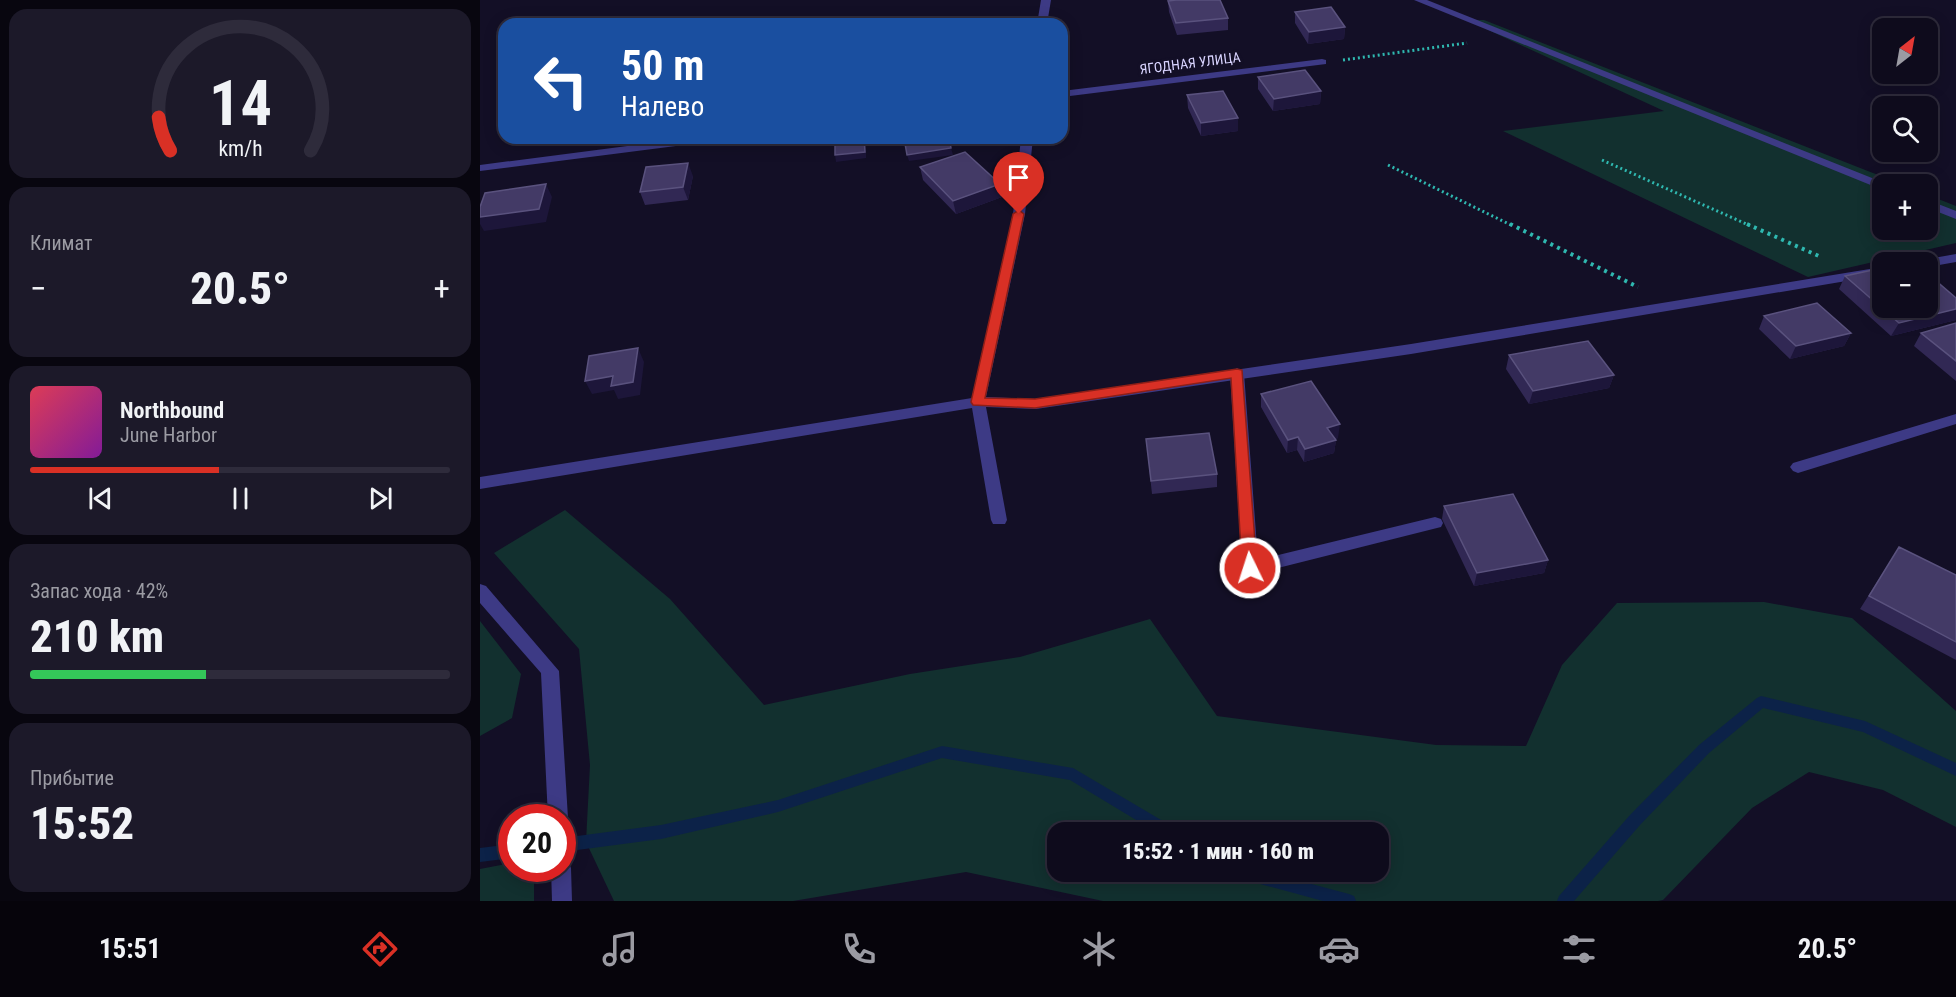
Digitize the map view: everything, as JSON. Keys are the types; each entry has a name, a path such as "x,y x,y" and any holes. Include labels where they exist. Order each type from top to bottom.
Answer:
{"street":[{"path":"1043,18 1046,0"},
{"path":"1419,0 1872,182"},
{"name":"ЯГОДНАЯ УЛИЦА","path":"1068,93 1322,62"},
{"path":"480,168 668,144"},
{"path":"999,520 978,402 1019,214 1026,144"},
{"path":"1938,208 1956,215"},
{"path":"1938,261 1956,258"},
{"path":"480,483 978,402 1035,404 1411,349 1872,273"},
{"path":"1237,373 1250,568 1435,523"},
{"path":"1798,467 1956,419"},
{"path":"480,591 550,671 557,804"},
{"path":"561,882 562,901"}],"path":[{"path":"1322,62 1367,58 1505,36"},
{"path":"1602,160 1861,275"},
{"path":"1388,165 1676,305"}],"green space":[{"path":"1474,20 1484,20 1876,174 1872,174 1872,240 1938,240 1938,199 1956,206 1956,243 1917,252 1872,252 1872,262 1808,277 1503,131 1664,111 1486,29"},
{"path":"565,510 670,599 764,705 910,674 1020,657 1150,619 1217,716 1436,745 1526,746 1562,665 1617,603 1764,602 1852,618 1956,711 1956,827 1883,790 1809,772 1752,808 1663,900 1658,901 1103,901 966,872 793,901 614,901 586,842 590,765 579,649 494,553"},
{"path":"480,621 521,674 512,718 480,736"},
{"path":"498,866 498,882 534,882 534,901 480,901 480,869"}],"building":[{"path":"1220,0 1228,18 1176,23 1168,1"},
{"path":"1331,7 1345,27 1309,32 1295,12"},
{"path":"1305,70 1321,91 1274,99 1258,77"},
{"path":"1223,91 1238,118 1201,123 1187,95"},
{"path":"835,144 864,144 865,152 835,155"},
{"path":"905,144 950,144 951,148 907,155"},
{"path":"965,152 1000,184 953,201 920,167"},
{"path":"688,163 683,187 640,192 646,167"},
{"path":"546,184 539,209 480,217 480,207 485,193"},
{"path":"1872,270 1872,300 1845,276"},
{"path":"1938,283 1956,298 1956,309 1938,313"},
{"path":"1817,303 1851,333 1796,346 1764,316"},
{"path":"1893,318 1919,318 1899,323"},
{"path":"1956,323 1956,361 1921,333"},
{"path":"1588,341 1614,375 1533,391 1509,355"},
{"path":"638,348 633,382 611,386 613,376 585,381 589,356"},
{"path":"1311,381 1340,424 1327,428 1336,440 1305,449 1298,437 1288,440 1261,394"},
{"path":"1209,433 1217,474 1151,481 1146,439"},
{"path":"1513,494 1548,560 1477,573 1444,506"},
{"path":"1899,547 1956,575 1956,642 1869,596"}],"waterway":[{"path":"1564,901 1635,820 1704,749 1761,702 1865,727 1956,770"},
{"path":"576,843 661,832 778,806 942,752 1073,774 1152,822"},
{"path":"480,855 498,853"},
{"path":"1279,882 1349,901"}],"route":[{"path":"1019,214 978,402 1035,404 1237,373 1250,568"}]}
